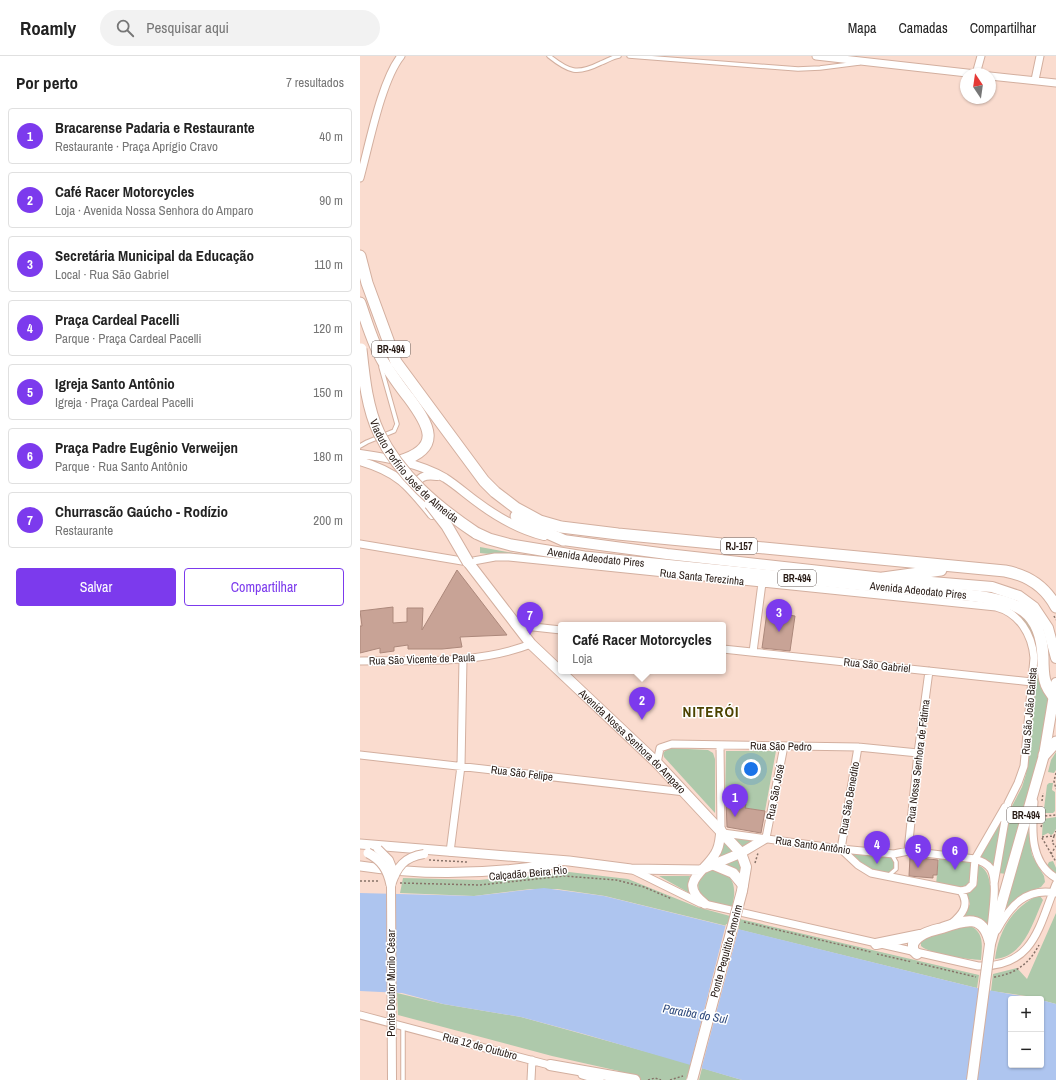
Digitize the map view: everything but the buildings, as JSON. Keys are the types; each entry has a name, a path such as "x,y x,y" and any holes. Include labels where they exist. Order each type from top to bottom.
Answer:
{"highway":[{"name":"BR-494","path":"360,256 367,283 396,362 448,430"},
{"path":"360,303 376,349 427,424 427,441 424,448 410,458 400,461"},
{"name":"Viaduto Porfírio José de Almeida","path":"360,345 366,390 378,432 415,485 437,505 476,533"},
{"name":"RJ-157","path":"448,430 474,468 495,492 528,515 561,527 618,534 1005,571 1022,575 1043,588 1056,606"},
{"path":"415,485 447,526 468,562"},
{"path":"495,492 519,518 534,527 563,540"},
{"name":"Avenida Adeodato Pires","path":"476,533 489,539 511,545 577,556 976,596 1010,602 1024,611 1038,630 1041,638 1044,683 1055,698"},
{"path":"883,578 962,568"},
{"path":"1044,754 1056,742"}],"main road":[{"name":"BR-494","path":"563,540 668,554 883,578 992,587 1019,596 1034,607 1044,620 1051,638 1056,658"},
{"name":"Avenida Nossa Senhora do Amparo","path":"468,562 514,625 531,644 558,670"},
{"name":"Avenida Nossa Senhora do Amparo","path":"563,674 657,763 741,853 746,867 743,888"},
{"name":"BR-494","path":"990,944 1044,754 1055,698 1056,683"},
{"path":"705,904 697,898 693,888 695,877 717,853 722,831"},
{"path":"363,848 446,851 569,861 631,869 700,870 741,853 766,838"},
{"path":"363,848 378,859 394,882"},
{"path":"360,866 402,871 467,872 514,869 569,861"},
{"path":"714,865 733,873 743,888"},
{"name":"Ponte Pequitito Amorim","path":"693,1076 743,888"},
{"path":"876,944 920,935 964,920 977,922 987,932 990,944 972,1080"},
{"path":"917,954 913,950 913,944 920,935"},
{"path":"550,1065 635,1080"},
{"path":"685,1080 693,1076"}],"street":[{"path":"360,178 384,93 395,65 401,56"},
{"path":"816,56 960,72"},
{"path":"978,68 981,56"},
{"path":"1035,80 1040,56"},
{"path":"996,77 1056,83"},
{"name":"BR-494","path":"360,454 417,465 445,478 485,507 514,525 538,534 563,540"},
{"path":"360,461 391,472 417,496 468,562"},
{"path":"417,496 416,488 421,477 435,476 445,478"},
{"name":"Rua Santa Terezinha","path":"360,544 468,562 495,557 509,557 996,607 1008,611 1019,619"},
{"path":"752,652 762,583"},
{"name":"Rua São João Batista","path":"961,891 968,889 973,884 975,859 1008,803 1018,783 1024,766 1032,682 1033,651 1025,629 1019,619"},
{"path":"514,625 558,630"},
{"name":"Rua São Vicente de Paula","path":"360,661 462,659 504,654 531,644"},
{"name":"Rua São Gabriel","path":"726,649 1032,682"},
{"path":"394,882 405,860 446,851 461,766 462,659"},
{"name":"Rua Nossa Senhora de Fátima","path":"908,851 918,753 929,671"},
{"name":"Rua São Pedro","path":"657,763 658,751 664,745 858,747 918,753"},
{"path":"720,745 722,831"},
{"name":"Rua São José","path":"766,838 784,746"},
{"name":"Rua São Benedito","path":"841,849 858,747"},
{"name":"Rua São Felipe","path":"360,755 685,792"},
{"path":"1035,788 1033,842 1043,866 1056,878"},
{"name":"Rua São João Batista","path":"994,884 1008,803"},
{"name":"Rua Santo Antônio","path":"722,831 841,849 890,853 908,851 975,859 990,868 994,884 990,944"},
{"path":"363,848 378,849 389,860 394,882"},
{"path":"841,849 864,869 886,876 961,891 965,899 965,907 950,925"},
{"path":"631,869 692,900 705,904 917,954 978,966 998,965 1012,961 1023,952 1033,940 1054,893 1056,884"},
{"name":"Ponte Doutor Murilo César","path":"392,1080 394,882"},
{"path":"990,944 1007,912 1016,903 1034,893 1043,891 1054,893"},
{"name":"Rua 12 de Outubro","path":"360,1015 403,1025 600,1080"},
{"path":"531,1080 532,1060"}],"lane":[{"path":"549,56 565,68 576,72 587,70 619,56"},
{"path":"629,56 798,69 832,67 868,62"},
{"path":"360,446 388,435 394,431 397,424 376,349"},
{"path":"886,876 894,872 896,865 895,859 890,853"},
{"path":"403,1025 403,1080"}],"path":[{"path":"1056,773 1054,781 1056,789"},
{"path":"1040,830 1043,817 1056,815"},
{"path":"1051,854 1056,846 1052,844 1056,831"},
{"path":"1039,835 1056,862"},
{"path":"1041,837 1054,836"},
{"path":"754,864 760,851"},
{"path":"424,857 467,862"},
{"name":"Calçadão Beira Rio","path":"360,880 480,885 564,876 585,877 616,880 637,885 678,901"},
{"path":"648,1080 655,1078 661,1080"}],"green space":[{"path":"480,547 535,557 1017,609 1035,630 1042,690 1052,702 1040,762 1006,874 999,873 1010,810 1022,787 1026,774 1036,652 1033,639 1025,622 1010,609 480,553"},
{"path":"668,748 708,750 713,753 715,759 715,813 664,757 663,753"},
{"path":"726,751 776,751 765,811 745,808 746,804 725,801"},
{"path":"1056,752 1056,770 1054,773 1048,772 1051,760"},
{"path":"1049,783 1053,783 1052,790 1055,792 1055,811 1053,813 1045,813 1044,809 1047,785"},
{"path":"1004,814 995,871 987,861 979,857"},
{"path":"1056,817 1056,829 1053,834 1051,835 1048,833 1042,836 1043,819"},
{"path":"1028,828 1032,855 1044,876 1045,882 1041,887 1023,894 1006,908"},
{"path":"731,836 758,840 741,849"},
{"path":"723,838 736,852 716,859"},
{"path":"846,851 890,855 894,860 895,867 892,872 885,875 865,868"},
{"path":"740,856 743,878 735,869 721,865"},
{"path":"939,856 972,861 973,881 965,889 936,884"},
{"path":"1053,861 1056,868 1056,875 1047,866 1049,862"},
{"path":"978,865 984,869 988,875 990,883 988,926 977,917 963,916 970,904 966,892 974,888 976,885 978,878"},
{"path":"710,871 718,871 729,877 734,887 734,900 732,907 706,900 699,892 699,877"},
{"path":"569,872 628,879 697,907 730,916 727,926 605,896 557,889 531,889 474,896 400,893 403,878 479,880"},
{"path":"659,876 690,876 688,885 691,894"},
{"path":"1040,896 1043,900 1026,937 1013,952 1005,957 995,959 1003,930 1013,914 1028,901"},
{"path":"1056,913 1056,1004 1044,1001 1044,996 1026,996 991,991 993,974 1017,968 1027,979"},
{"path":"740,919 979,975 977,988 737,929"},
{"path":"968,925 980,935 982,944 981,960 958,958 933,952 921,946 921,942 926,938"},
{"path":"397,993 443,1004 521,1017 691,1064 686,1080 617,1080 619,1071 552,1056 398,1015"},
{"path":"702,1068 742,1080 699,1080"}],"water":[{"name":"Paraiba do Sul","path":"544,888 604,896 977,988 1021,996 1008,996 1008,1068 1044,1068 1044,1001 1056,1004 1056,1080 742,1080 521,1017 443,1004 402,993 360,991 360,893 474,896"}],"pier":[{"path":"726,924 739,927 701,1070 690,1066"}],"place":[{"name":"Secretária Municipal da Educação","path":"779,632"},
{"name":"Churrascão Gaúcho - Rodízio","path":"530,635"},
{"name":"Café Racer Motorcycles","path":"642,720"},
{"name":"Bracarense Padaria e Restaurante","path":"735,817"},
{"name":"Praça Cardeal Pacelli","path":"877,864"},
{"name":"Igreja Santo Antônio","path":"918,868"},
{"name":"Praça Padre Eugênio Verweijen","path":"955,870"}],"district":[{"name":"NITERÓI","path":"711,712"}]}
